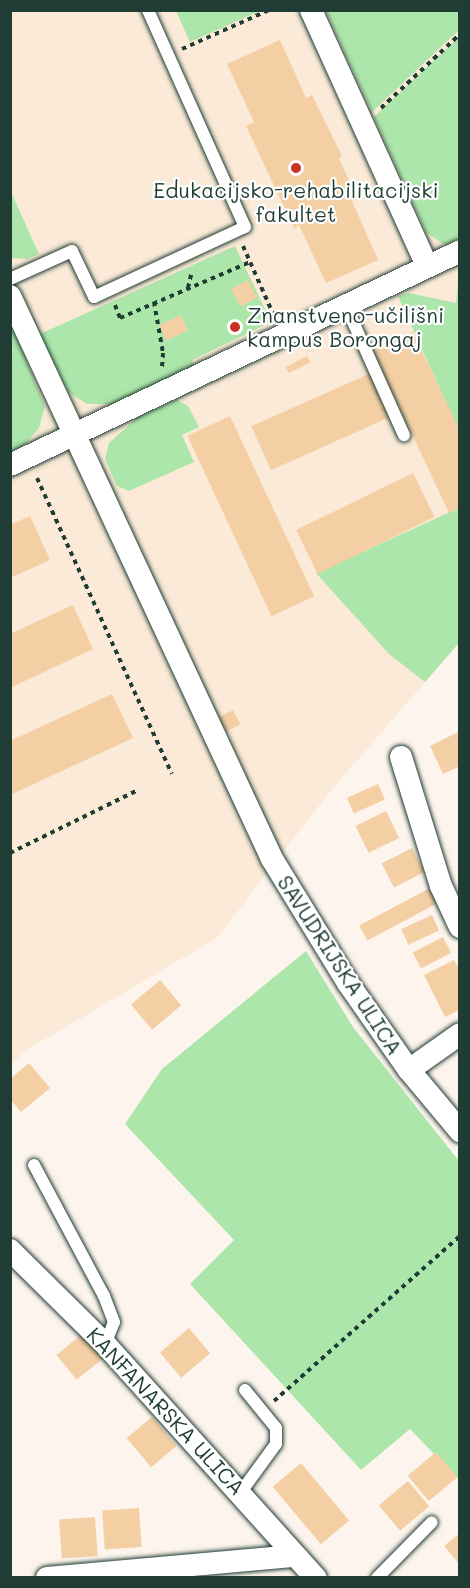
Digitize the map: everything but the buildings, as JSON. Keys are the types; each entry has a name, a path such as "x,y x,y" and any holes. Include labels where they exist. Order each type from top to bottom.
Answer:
{"street":[{"path":"311,10 427,266"},
{"path":"22,467 76,435 459,251"},
{"name":"SAVUDRIJSKA ULICA","path":"10,296 272,859 348,983 409,1070 459,1131"},
{"path":"401,757 441,886 459,927"},
{"name":"SAVUDRIJSKA ULICA","path":"409,1070 459,1034"},
{"name":"KANFANARSKA ULICA","path":"10,1250 105,1344 241,1492 316,1578"},
{"path":"47,1578 243,1570 295,1556"}],"lane":[{"path":"10,279 72,251 94,297 245,227 148,10"},
{"path":"345,304 404,435"},
{"path":"34,1166 104,1296 114,1322 105,1344"},
{"path":"241,1492 276,1444 276,1428 264,1409 245,1390"},
{"path":"377,1578 432,1522"}],"path":[{"path":"168,56 269,10"},
{"path":"363,125 459,34"},
{"path":"236,231 277,323"},
{"path":"108,291 120,318 250,262"},
{"path":"154,302 163,353 159,394"},
{"path":"22,467 172,774"},
{"path":"10,853 138,790"},
{"path":"264,1409 459,1236"}],"shaded area":[{"name":"Znanstveno-učilišni kampus Borongaj","path":"11,11 459,11 459,643 328,794 217,938 25,1051 11,1064"}],"green space":[{"path":"176,11 260,11 190,42"},
{"path":"326,11 459,11 459,30 372,112"},
{"path":"459,37 459,241 443,244 426,232 374,117"},
{"path":"11,192 39,254 27,259 11,258"},
{"path":"235,246 271,322 192,360 194,366 113,404 87,404 68,392 40,334"},
{"path":"459,274 459,431 398,296 409,293 456,303"},
{"path":"10,321 45,406 39,428 24,446 11,452"},
{"path":"177,400 188,406 199,427 182,435 194,462 129,491 117,486 105,459 109,443 138,417"},
{"path":"459,508 459,643 425,682 389,654 316,573"},
{"path":"306,951 353,1027 459,1161 459,1480 410,1429 361,1470 190,1284 234,1240 125,1124 162,1069"}],"place":[{"name":"Edukacijsko-rehabilitacijski fakultet","path":"296,168"},
{"name":"Znanstveno-učilišni kampus Borongaj","path":"235,327"}]}
